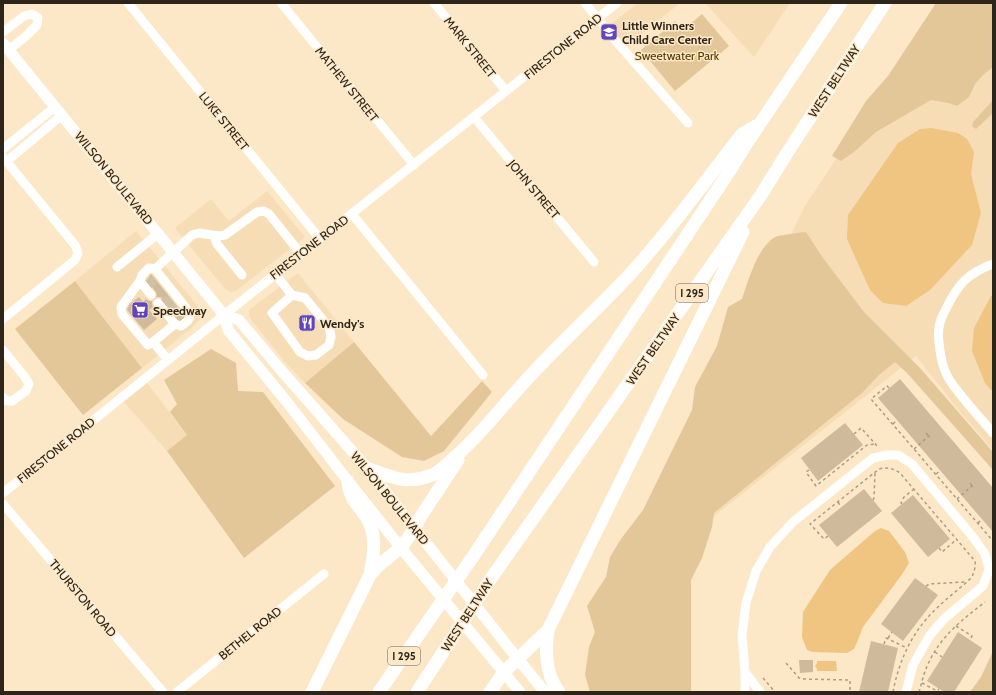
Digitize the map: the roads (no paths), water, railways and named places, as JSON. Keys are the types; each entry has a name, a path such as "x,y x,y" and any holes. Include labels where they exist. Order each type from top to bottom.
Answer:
{"highway":[{"name":"I 295","path":"379,692 472,558 841,3"},
{"name":"WEST BELTWAY","path":"417,692 492,577 761,195 884,3"},
{"path":"370,575 378,566 401,548 467,447 531,374 633,271 665,233 742,134 759,125"},
{"path":"559,692 555,687 547,663 546,648 548,630 761,195"},
{"path":"367,468 398,479 410,480 424,478 444,467 467,447"},
{"path":"312,692 370,575 374,555 374,540 369,521 351,495 348,488 348,481"},
{"path":"490,692 504,672 517,658 548,630"}],"main road":[{"name":"WILSON BOULEVARD","path":"6,46 224,314 228,330 287,402 401,548 520,692"},
{"name":"WILSON BOULEVARD","path":"224,314 239,320 280,370 367,468 545,692"}],"street":[{"name":"LUKE STREET","path":"128,3 320,239"},
{"name":"MATHEW STREET","path":"281,3 414,165"},
{"name":"MARK STREET","path":"434,3 506,91"},
{"path":"585,3 688,123"},
{"name":"FIRESTONE ROAD","path":"3,493 224,314 617,3"},
{"path":"3,32 24,16 32,14 38,18 37,26 26,36 6,46"},
{"path":"3,149 21,135 59,111"},
{"path":"3,319 75,260 78,253 75,245 5,159 28,144 59,111"},
{"name":"JOHN STREET","path":"474,117 594,262"},
{"path":"21,135 28,144"},
{"path":"157,274 174,252 192,235 199,233 214,236 225,235 257,212 264,211 269,214 301,254"},
{"path":"352,214 483,374"},
{"path":"117,267 158,233"},
{"path":"214,236 217,244 242,275"},
{"path":"993,264 968,277 958,287 950,299 939,324 941,359 948,379 993,433"},
{"path":"151,295 144,284 142,275 149,268 157,274 186,311 190,313 190,318 181,326 160,304"},
{"path":"275,274 292,296 305,298 329,327 331,337 329,345 316,355 308,356 300,352 272,313 292,296"},
{"path":"144,284 121,307 122,314 148,346 175,321"},
{"path":"153,342 168,360"},
{"path":"3,350 25,376 29,384 26,390 12,401 8,401 3,397"},
{"path":"745,692 742,635 746,603 756,571 770,547 793,522 872,458 887,455 898,455 912,464 973,537 985,554 989,568 983,586 945,618 930,634 913,665 906,692"},
{"name":"THURSTON ROAD","path":"3,504 163,692"},
{"name":"BETHEL ROAD","path":"177,692 324,574"},
{"path":"745,672 760,692"}],"tunnel":[{"path":"148,285 156,278"},
{"path":"163,304 171,296"},
{"path":"169,311 178,304"},
{"path":"176,319 185,312"}],"place":[{"name":"Little Winners Child Care Center","path":"609,32"},
{"name":"Speedway","path":"140,310"},
{"name":"Wendy's","path":"307,323"}],"park label":[{"name":"Sweetwater Park","path":"677,55"}]}
